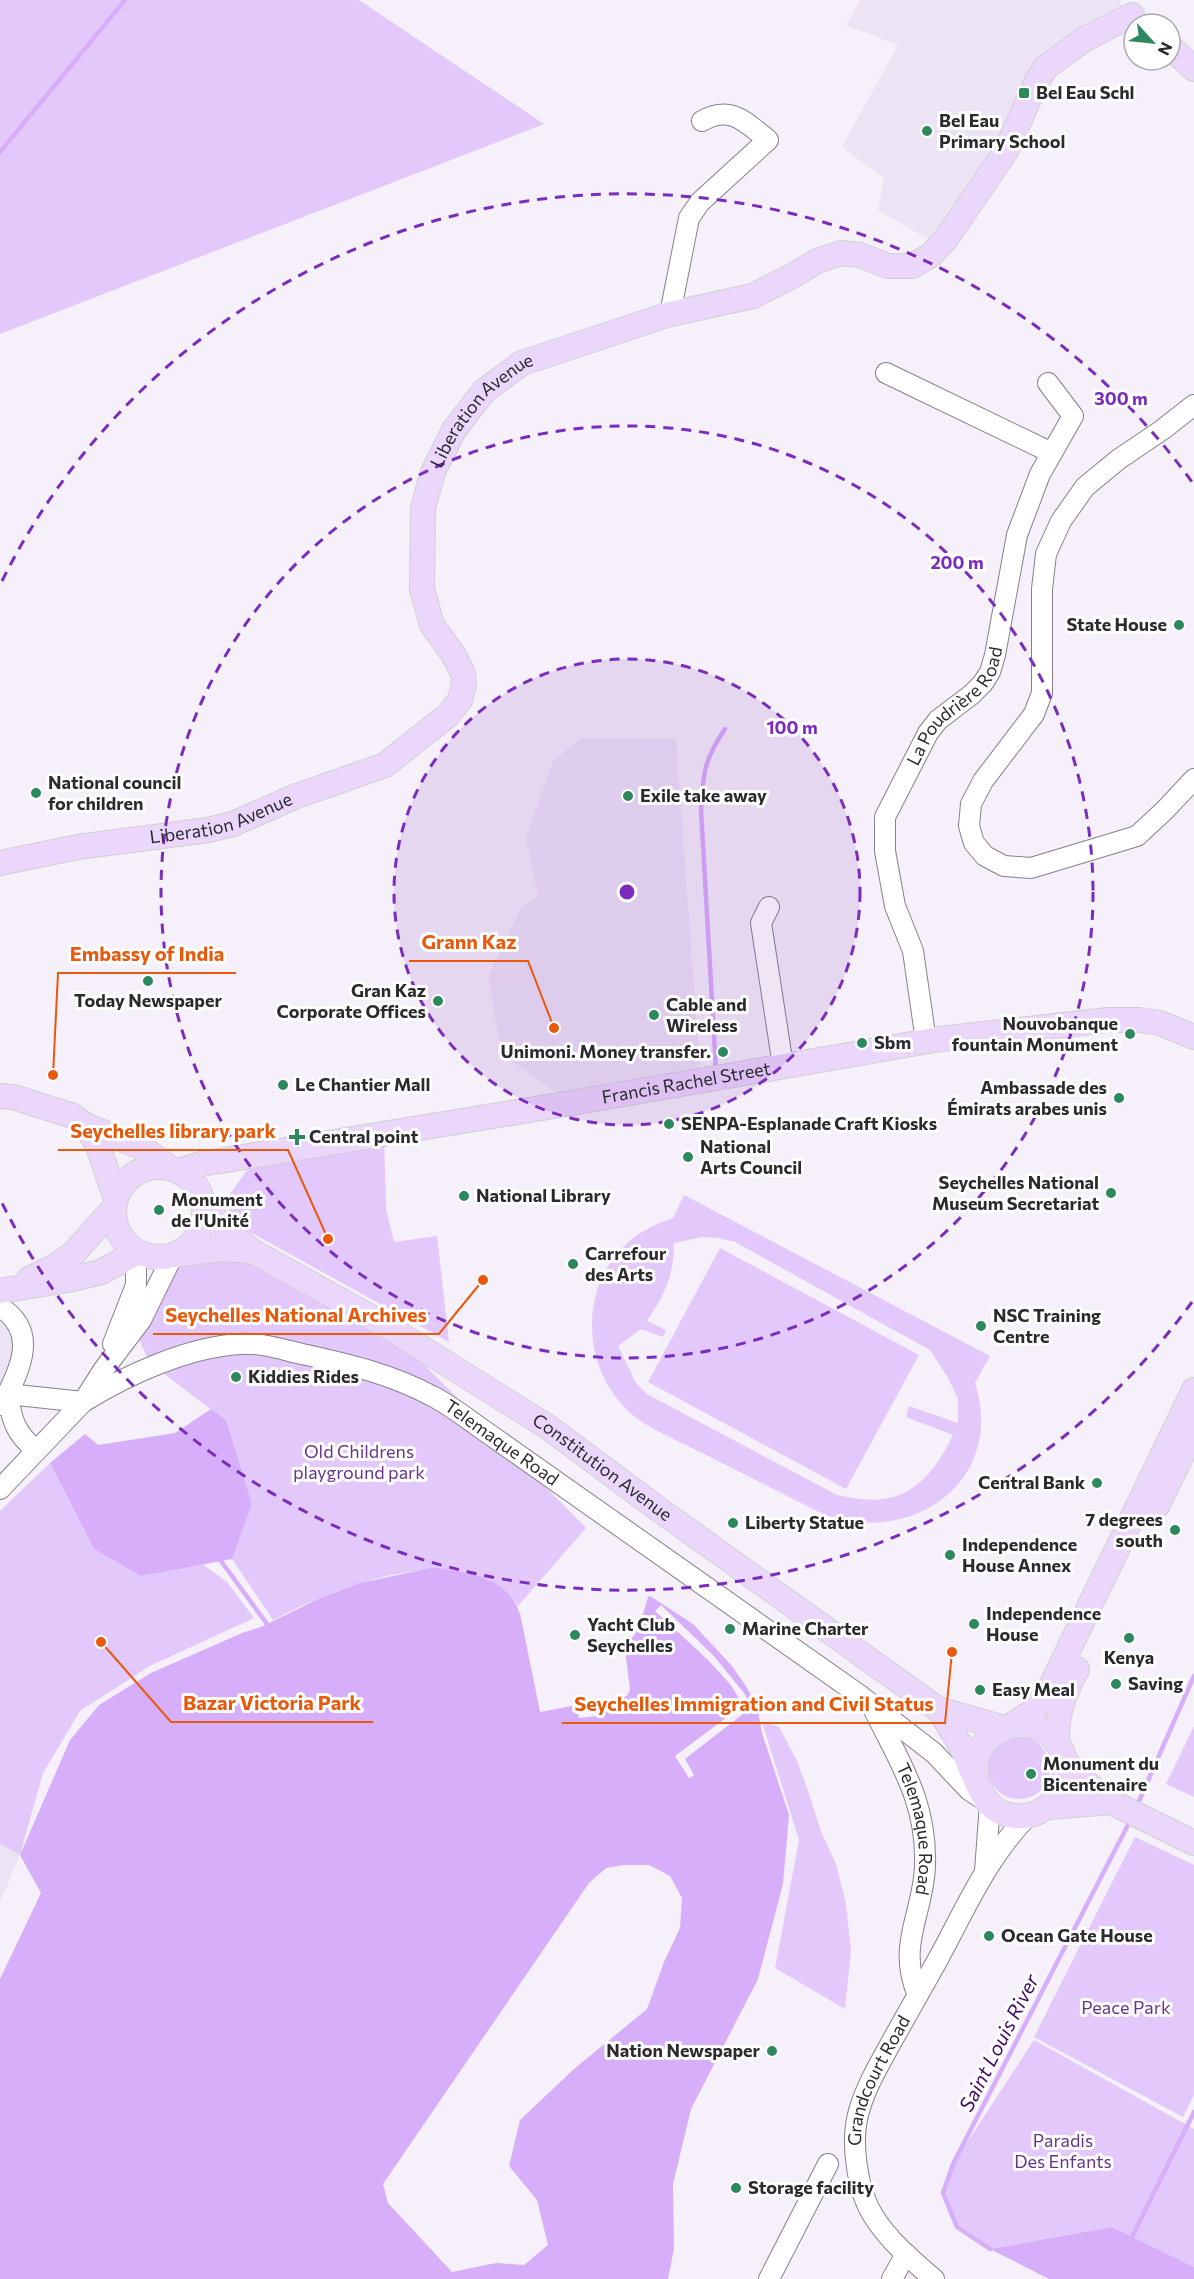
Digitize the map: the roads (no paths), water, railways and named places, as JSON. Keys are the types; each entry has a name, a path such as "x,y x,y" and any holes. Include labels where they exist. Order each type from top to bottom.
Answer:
{"main road":[{"name":"Liberation Avenue","path":"0,863 78,847 208,830 233,824 294,797 385,765 448,715 460,700 464,684 463,673 453,654 432,625 426,610 422,589 423,508 433,472 454,430 484,391 522,363 670,314 753,296 817,261 841,253 860,255 888,266 912,266 931,255 946,239 1006,151 1046,67 1076,45 1122,20"},
{"path":"1182,58 1194,69"},
{"name":"Francis Rachel Street","path":"174,1169 926,1041 1108,1020 1160,1023 1194,1037"},
{"path":"0,1096 13,1097 73,1116 85,1125 141,1147 195,1185 204,1206 203,1222 197,1236 187,1247 174,1255 161,1257 136,1252 119,1233 115,1221 115,1203 98,1146 85,1125"},
{"path":"3,1296 73,1254 115,1203 122,1186 132,1176 143,1170 157,1167 174,1169"},
{"name":"Constitution Avenue","path":"204,1206 228,1232 252,1251 385,1325 548,1426 661,1511 938,1709 1006,1727"},
{"name":"Constitution Avenue","path":"174,1255 221,1249 252,1251"},
{"path":"3,1296 101,1272 136,1252"},
{"path":"1116,1804 1008,1815 985,1796 976,1765 981,1749 991,1736 1032,1712 1051,1686 1194,1390"},
{"path":"1039,1811 1059,1794 1066,1779 1056,1724 1066,1691 1194,1430"},
{"name":"Constitution Avenue","path":"938,1709 963,1750 985,1796"},
{"path":"1006,1727 1026,1725 1044,1731 1089,1785 1116,1804 1194,1843"}],"street":[{"path":"670,314 679,278 689,218 700,202 768,140 743,120 727,114 719,114 702,121"},
{"path":"886,373 1052,453"},
{"name":"La Poudrière Road","path":"926,1041 913,951 895,906 885,851 885,817 928,733 938,720 971,695 990,672 1017,535 1040,474 1073,416 1048,383"},
{"path":"1194,405 1119,459 1085,487 1061,521 1046,554 1042,589 1042,693 1034,714 983,781 971,804 969,826 974,843 985,856 1004,866 1031,868 1137,836 1166,810 1194,779"},
{"path":"769,907 761,923 783,1066"},
{"path":"104,1369 136,1286 136,1252"},
{"path":"0,1489 83,1402 104,1369 141,1320 174,1255"},
{"path":"3,1296 10,1314 22,1333 24,1345 23,1356 4,1402"},
{"name":"Telemaque Road","path":"83,1402 120,1380 156,1365 209,1348 241,1343 355,1366 398,1379 435,1397 489,1434 871,1704 934,1754 969,1790 985,1796"},
{"path":"4,1402 83,1402"},
{"path":"4,1402 10,1410 18,1432 36,1450"},
{"name":"Telemaque Road","path":"871,1704 907,1774 920,1808 925,1866 912,1930 908,1964 918,1995"},
{"path":"984,1877 985,1796"},
{"name":"Grandcourt Road","path":"934,2279 906,2254 874,2217 862,2191 858,2172 856,2129 859,2112 867,2091 918,1995 1003,1845 1039,1811"},
{"path":"769,2279 828,2164"},
{"path":"892,2279 906,2254"}],"waterway":[{"path":"0,152 125,0"},
{"path":"716,1070 701,810 706,767 725,729"},
{"path":"221,1561 267,1624"},
{"name":"Saint Louis River","path":"1136,1808 1194,1676"},
{"name":"Saint Louis River","path":"990,2249 957,2227 943,2193 953,2164 1130,1821"},
{"path":"1132,2237 1194,2112"}],"place":[{"name":"Bel Eau Schl","path":"1024,93"},
{"name":"Bel Eau Primary School","path":"927,131"},
{"name":"State House","path":"1179,625"},
{"name":"National council for children","path":"36,793"},
{"name":"Exile take away","path":"628,796"},
{"name":"Today Newspaper","path":"148,981"},
{"name":"Gran Kaz Corporate Offices","path":"438,1001"},
{"name":"Cable and Wireless","path":"654,1015"},
{"name":"Grann Kaz","path":"554,1028"},
{"name":"Nouvobanque fountain Monument","path":"1130,1034"},
{"name":"Sbm","path":"862,1043"},
{"name":"Unimoni. Money transfer.","path":"723,1052"},
{"name":"Embassy of India","path":"53,1075"},
{"name":"Le Chantier Mall","path":"283,1085"},
{"name":"Ambassade des Émirats arabes unis","path":"1119,1098"},
{"name":"SENPA-Esplanade Craft Kiosks","path":"669,1124"},
{"name":"Central point","path":"297,1137"},
{"name":"National Arts Council","path":"688,1157"},
{"name":"Seychelles National Museum Secretariat","path":"1111,1193"},
{"name":"National Library","path":"464,1196"},
{"name":"Monument de l'Unité","path":"159,1210"},
{"name":"Seychelles library park","path":"328,1239"},
{"name":"Carrefour des Arts","path":"573,1264"},
{"name":"Seychelles National Archives","path":"483,1280"},
{"name":"NSC Training Centre","path":"981,1326"},
{"name":"Kiddies Rides","path":"236,1377"},
{"name":"Central Bank","path":"1097,1483"},
{"name":"Liberty Statue","path":"733,1523"},
{"name":"7 degrees south","path":"1175,1530"},
{"name":"Independence House Annex","path":"950,1555"},
{"name":"Independence House","path":"974,1624"},
{"name":"Marine Charter","path":"730,1629"},
{"name":"Yacht Club Seychelles","path":"575,1635"},
{"name":"Kenya","path":"1129,1638"},
{"name":"Bazar Victoria Park","path":"101,1642"},
{"name":"Seychelles Immigration and Civil Status","path":"952,1652"},
{"name":"Saving","path":"1116,1684"},
{"name":"Easy Meal","path":"980,1690"},
{"name":"Monument du Bicentenaire","path":"1031,1774"},
{"name":"Ocean Gate House","path":"989,1936"},
{"name":"Nation Newspaper","path":"772,2051"},
{"name":"Storage facility","path":"736,2188"}],"park label":[{"name":"Old Childrens playground park","path":"359,1462"},
{"name":"Peace Park","path":"1126,2008"},
{"name":"Paradis Des Enfants","path":"1063,2151"}]}
